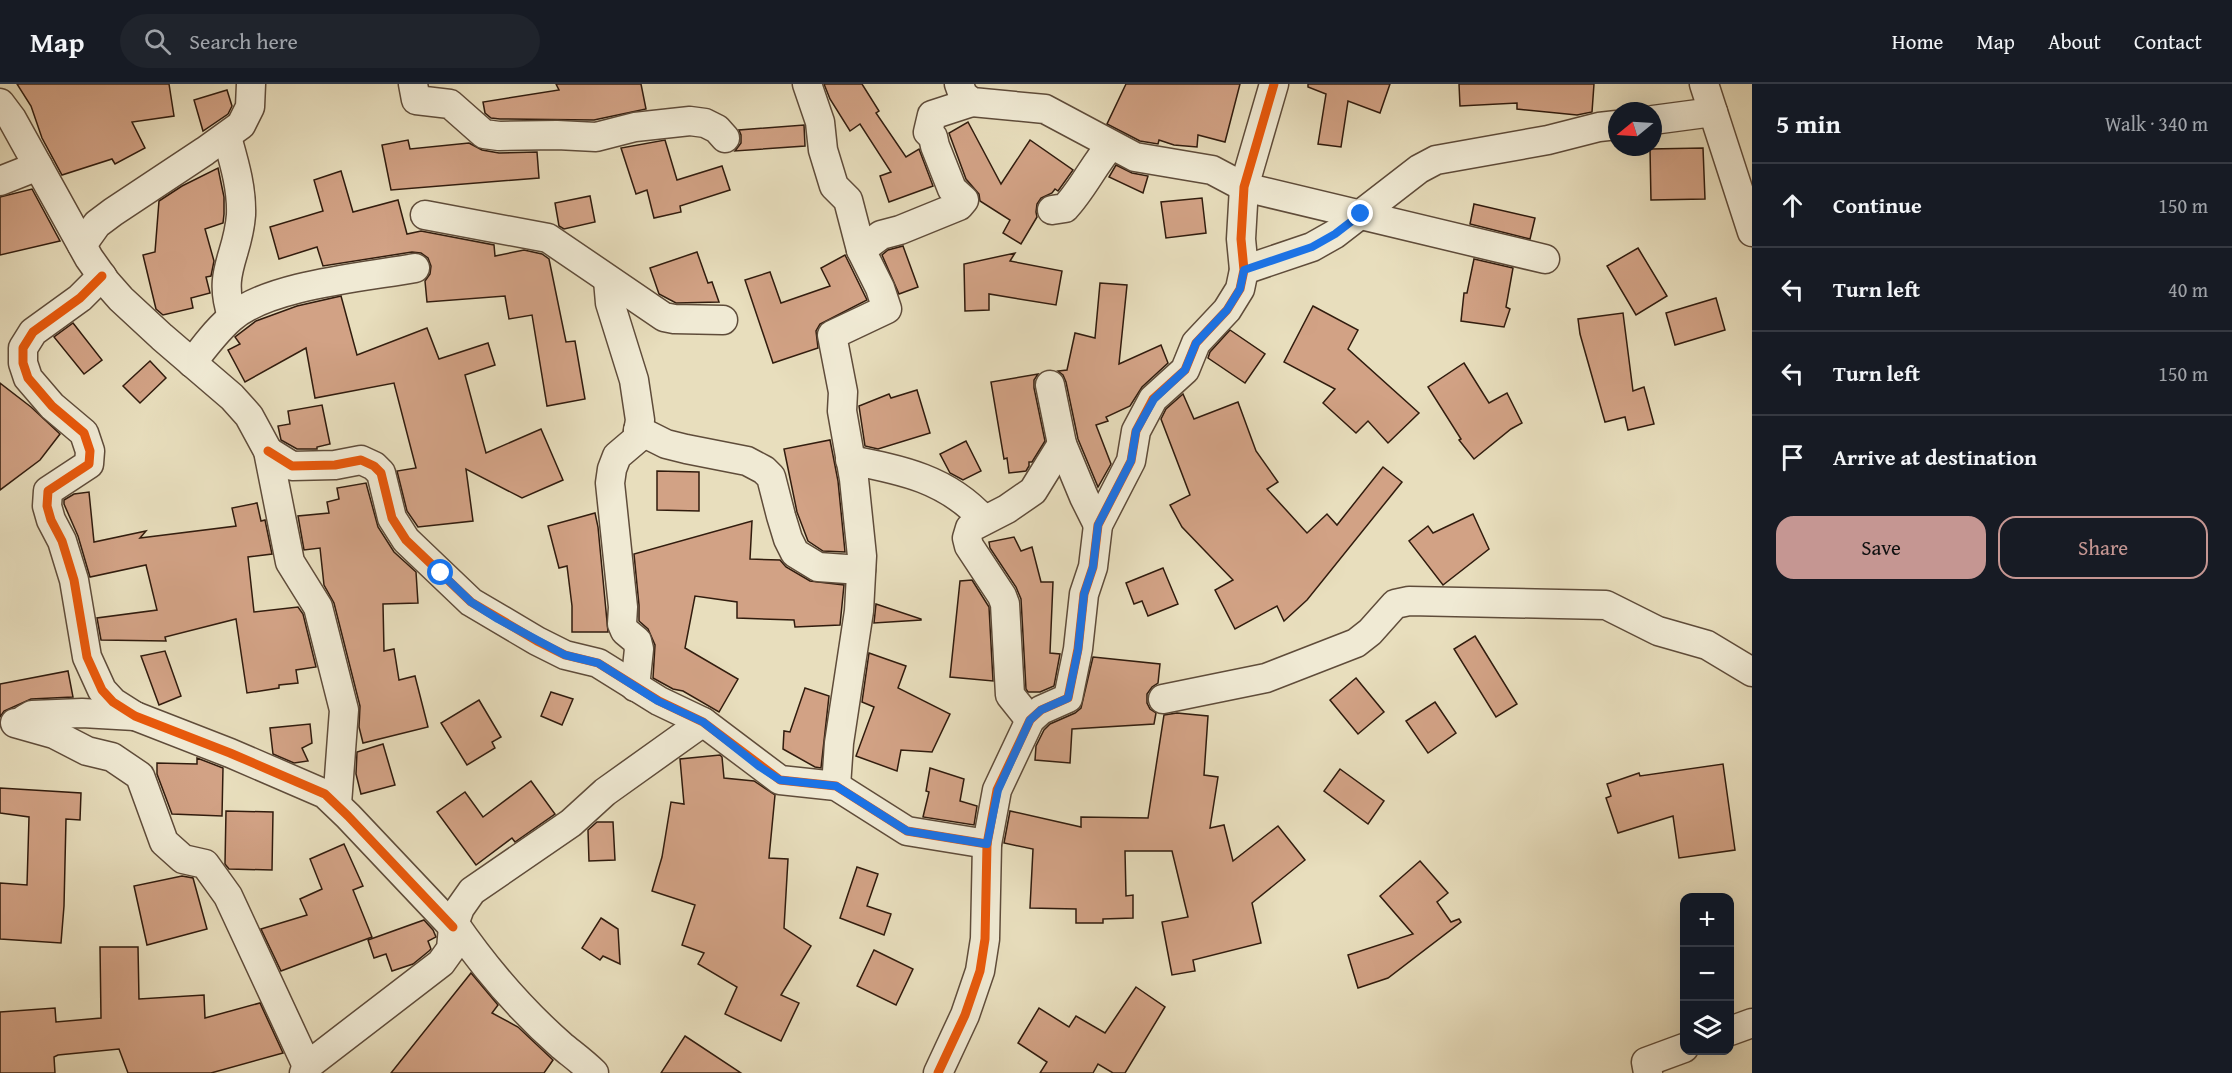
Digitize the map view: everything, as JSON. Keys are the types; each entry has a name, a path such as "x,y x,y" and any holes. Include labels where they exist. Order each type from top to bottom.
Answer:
{"street":[{"path":"82,245 97,224 241,125 250,107 251,84"},
{"path":"413,84 416,100 450,104 484,134 596,137 635,127 690,120 705,123 717,129 725,138"},
{"path":"807,84 819,122 823,150 834,186 848,200 861,250 880,288 887,309 832,336 843,392 842,411 859,519 861,570 859,611 839,742 836,786"},
{"path":"938,1073 965,1015 980,971 985,939 987,844 998,790 1030,720 1041,710 1068,698 1078,650 1084,594 1093,567 1098,525 1131,461 1136,431 1154,399 1185,370 1196,343 1227,310 1240,289 1244,270 1241,239 1244,187 1274,84"},
{"path":"1704,84 1752,232"},
{"path":"861,250 881,235 900,230 959,206 964,200 952,189 933,137 928,132 932,115 965,93 1045,109 1135,157 1212,170 1244,187 1545,259"},
{"path":"0,103 102,276 121,299 232,397 249,416 268,451 290,562 318,607 344,710 337,804"},
{"path":"1662,119 1713,112"},
{"path":"1244,270 1312,247 1335,234 1419,169 1436,160 1538,142 1608,126"},
{"path":"227,136 241,197 241,216 226,283 227,300 232,316"},
{"path":"1052,210 1065,208 1074,199 1111,145"},
{"path":"0,181 38,166"},
{"path":"425,215 548,238 664,317 723,320"},
{"path":"192,363 214,334 232,316 260,301 294,289 415,268"},
{"path":"102,276 80,298 33,332 23,348 23,363 28,378 52,406 84,433 90,451 89,464 48,491 47,506 51,520 62,541 74,580 87,657 102,690 113,702 135,716 230,753 325,794 453,925 511,994 594,1073"},
{"path":"608,280 610,303 634,380 640,420 637,439 618,456 612,469 610,483 622,624 625,631 637,641 639,649 635,687"},
{"path":"1050,385 1062,444 1098,525"},
{"path":"638,430 666,444 747,461 756,465 771,477 786,532 795,553 818,567 861,570"},
{"path":"1030,720 1010,695 1005,604 969,546 967,538 970,528 1007,509 1033,491 1062,444"},
{"path":"268,451 292,466 335,465 361,460 374,466 381,473 392,518 406,540 471,602 565,655 598,663 635,687 703,722 780,780 836,786 907,831 987,844"},
{"path":"850,460 901,470 926,478 974,509 984,520"},
{"path":"1163,699 1266,678 1356,643 1370,632 1395,604 1409,602 1606,604 1658,631 1707,645 1752,672"},
{"path":"8,725 32,715 82,713 135,716"},
{"path":"8,725 54,734 87,751 112,757 140,776 164,842 183,859 205,864 228,896 306,1070 441,963 451,949 453,925 460,908 472,891 571,823 605,792 703,722"},
{"path":"1734,1030 1752,1023"},
{"path":"1648,1073 1646,1062 1680,1049"}],"building":[{"path":"17,84 169,84 174,116 132,122 145,148 115,164 112,159 62,175 42,138 31,106"},
{"path":"556,84 641,84 646,109 594,120 500,119 491,118 485,113 483,102 559,90"},
{"path":"824,84 862,84 879,111 876,113 906,157 919,149 933,186 889,202 880,176 891,172 860,124 850,131 830,99"},
{"path":"1126,84 1240,84 1225,142 1198,135 1197,147 1174,145 1159,140 1158,144 1140,141 1107,124"},
{"path":"1308,84 1390,84 1380,113 1348,101 1341,147 1318,144 1326,94 1308,87"},
{"path":"1459,84 1594,84 1592,112 1577,115 1517,109 1517,103 1460,106"},
{"path":"227,90 232,106 228,114 203,131 194,100"},
{"path":"968,122 1001,184 1030,140 1073,170 1058,191 1055,189 1041,198 1037,204 1037,217 1021,244 1003,233 1010,220 980,201 979,194 966,179 949,133"},
{"path":"804,125 805,146 735,151 741,143 739,130"},
{"path":"408,140 410,149 469,143 482,150 499,153 537,152 539,178 391,190 382,145"},
{"path":"665,140 677,180 722,166 730,190 680,206 681,212 654,218 647,190 636,194 621,148"},
{"path":"1703,148 1705,199 1651,200 1650,156 1662,156 1662,149"},
{"path":"1116,165 1132,173 1148,176 1143,193 1109,177"},
{"path":"218,168 224,197 223,223 205,229 214,261 211,276 206,277 210,293 191,298 193,308 163,315 156,309 143,255 155,252 159,201 182,186"},
{"path":"341,171 353,212 398,200 407,234 421,231 494,245 495,256 524,250 542,254 549,259 566,342 575,341 585,399 547,406 532,315 509,319 505,296 427,302 425,281 430,274 431,266 428,258 421,253 412,252 323,266 317,247 279,259 270,227 323,211 314,180"},
{"path":"32,189 60,241 0,255 0,197"},
{"path":"590,196 595,222 564,229 559,226 555,203"},
{"path":"1202,198 1206,233 1166,238 1161,202"},
{"path":"1474,204 1535,218 1530,239 1470,224"},
{"path":"903,246 918,287 899,294 882,255 888,250"},
{"path":"1638,248 1667,296 1636,315 1607,266"},
{"path":"697,252 708,283 712,282 719,302 676,303 659,294 650,268"},
{"path":"1015,253 1010,261 1062,271 1056,305 989,294 989,310 965,311 964,264"},
{"path":"845,255 867,300 820,324 816,331 818,348 773,363 745,280 770,272 781,303 830,286 821,268"},
{"path":"1474,259 1513,268 1506,307 1510,309 1504,327 1461,321 1464,293 1467,293"},
{"path":"1100,283 1127,285 1119,364 1161,345 1168,363 1142,387 1130,406 1106,417 1108,421 1096,425 1111,464 1098,487 1078,439 1066,382 1058,371 1067,370 1075,333 1095,338"},
{"path":"341,296 357,355 427,328 439,359 488,343 495,365 465,375 486,453 541,429 563,480 522,498 466,469 473,521 418,527 407,511 397,471 416,468 394,383 315,398 306,348 245,382 228,350 240,344 235,337 256,321 297,306"},
{"path":"1716,298 1725,330 1675,345 1666,313"},
{"path":"1313,306 1358,330 1348,349 1419,413 1388,443 1368,421 1356,433 1323,403 1335,389 1284,362"},
{"path":"1623,313 1633,391 1644,387 1654,424 1628,430 1625,417 1605,422 1580,334 1578,319"},
{"path":"73,323 102,360 84,374 54,337"},
{"path":"1230,330 1265,354 1245,383 1208,358 1210,352"},
{"path":"150,361 166,378 140,403 123,386"},
{"path":"1464,363 1489,403 1507,393 1522,423 1474,459 1459,440 1461,439 1428,387"},
{"path":"1038,374 1034,380 1034,388 1045,441 1032,462 1029,462 1026,471 1009,473 1007,458 1004,459 991,382"},
{"path":"0,383 60,434 40,460 0,490"},
{"path":"917,390 930,433 878,449 865,446 859,406 889,394 891,398"},
{"path":"1183,394 1194,419 1238,402 1256,451 1278,482 1267,489 1307,533 1327,514 1337,525 1383,467 1402,482 1307,600 1284,621 1277,606 1235,629 1215,590 1233,580 1182,527 1170,505 1190,495 1161,419 1166,409"},
{"path":"322,405 330,444 317,447 317,449 297,449 281,440 278,426 290,424 288,411"},
{"path":"830,440 838,481 845,552 823,551 808,541 797,512 784,449"},
{"path":"966,441 981,471 963,480 950,473 940,454"},
{"path":"657,471 699,472 699,511 657,510"},
{"path":"366,483 378,527 394,552 416,572 418,603 383,604 384,651 394,649 399,680 415,676 428,727 363,743 359,727 360,706 334,603 324,585 320,548 304,550 298,516 329,513 327,502 339,499 337,488"},
{"path":"89,492 94,542 146,531 140,538 236,526 232,508 257,503 261,521 265,520 272,554 248,557 254,612 298,607 303,614 316,667 296,670 298,683 247,693 236,619 165,637 166,641 101,640 97,618 157,610 146,565 90,577 78,536 64,504 64,500 74,494"},
{"path":"595,513 608,632 572,632 572,606 567,566 559,568 548,526"},
{"path":"1473,514 1489,549 1443,585 1409,541 1428,526 1433,533"},
{"path":"752,521 750,559 780,560 786,567 810,581 844,585 840,625 795,627 794,620 737,618 737,602 695,596 685,648 738,679 719,712 683,691 673,689 653,678 655,645 648,629 639,621 634,554"},
{"path":"1014,537 1021,551 1032,547 1041,582 1053,582 1050,653 1060,654 1054,686 1040,692 1028,692 1026,689 1021,599 1016,587 990,548 989,542"},
{"path":"1163,568 1178,604 1148,616 1142,601 1134,604 1126,583"},
{"path":"972,580 989,607 993,681 950,677 960,581"},
{"path":"876,604 921,619 921,620 874,623"},
{"path":"1475,636 1517,704 1496,717 1454,649"},
{"path":"165,651 181,696 159,705 141,656"},
{"path":"869,653 906,666 898,688 950,714 932,752 901,750 897,771 856,756 874,707 862,702"},
{"path":"1093,657 1160,664 1158,683 1147,694 1147,703 1156,713 1154,724 1072,729 1070,763 1035,760 1036,746 1044,730 1050,724 1081,708"},
{"path":"68,671 73,697 31,699 4,711 0,717 0,684"},
{"path":"1356,678 1384,712 1358,734 1330,700"},
{"path":"805,688 829,696 821,768 783,749 784,731 790,732"},
{"path":"551,692 573,699 562,725 541,716"},
{"path":"479,700 501,737 492,742 495,748 467,765 441,723"},
{"path":"1435,702 1456,733 1428,753 1406,721"},
{"path":"1177,713 1208,716 1204,775 1218,777 1210,828 1224,825 1233,861 1278,826 1305,860 1252,903 1261,943 1193,960 1195,971 1172,975 1162,922 1188,917 1172,851 1125,851 1126,896 1133,895 1133,918 1103,919 1103,923 1076,923 1076,909 1030,908 1033,849 1004,843 1010,811 1081,827 1081,817 1148,818 1164,715"},
{"path":"310,724 312,743 302,748 308,761 294,763 273,754 270,728"},
{"path":"383,744 395,785 361,794 356,774 357,752"},
{"path":"720,755 724,778 754,781 775,795 769,858 788,859 784,928 811,946 781,995 799,1003 781,1041 725,1014 737,987 698,964 704,953 682,945 695,905 652,891 662,857 671,802 684,804 680,759"},
{"path":"197,758 223,768 222,816 172,814 157,774 157,763 197,764"},
{"path":"1723,764 1735,850 1679,858 1673,816 1618,833 1606,798 1611,796 1607,784 1639,773 1640,776"},
{"path":"930,768 964,779 960,801 977,806 974,825 923,817 929,792 926,791"},
{"path":"1340,769 1384,801 1368,824 1324,791"},
{"path":"531,781 555,814 515,842 512,838 476,865 437,812 465,792 483,817"},
{"path":"0,788 81,793 80,820 66,819 61,943 0,939 0,883 27,885 29,817 0,813"},
{"path":"226,811 273,812 272,870 229,869 225,864"},
{"path":"597,822 613,822 615,860 589,861 588,830"},
{"path":"344,844 363,886 353,890 372,937 281,971 261,929 307,915 300,899 322,889 310,859"},
{"path":"1420,861 1448,893 1437,902 1451,922 1459,919 1461,922 1388,978 1358,988 1348,955 1413,934 1380,896"},
{"path":"857,867 878,874 867,906 891,914 884,935 840,918"},
{"path":"182,876 193,878 207,929 147,945 134,886"},
{"path":"601,918 618,929 620,964 603,956 600,960 582,948"},
{"path":"424,920 436,937 428,941 431,949 413,964 392,971 386,954 374,958 368,940"},
{"path":"100,947 138,947 139,999 204,995 205,1018 260,1003 283,1053 211,1073 128,1073 119,1049 58,1055 54,1057 55,1073 0,1073 0,1012 55,1008 56,1022 101,1018"},
{"path":"874,950 913,969 896,1005 857,986"},
{"path":"471,973 498,1005 492,1013 518,1027 553,1060 544,1073 391,1073"},
{"path":"1136,987 1165,1007 1125,1073 1113,1073 1098,1064 1093,1073 1040,1073 1047,1062 1018,1043 1039,1008 1069,1027 1076,1016 1105,1033"},
{"path":"685,1036 741,1073 661,1073"}],"cycle path":[{"path":"938,1073 965,1015 980,971 985,939 987,844 997,790 1030,720 1041,710 1068,698 1078,649 1084,594 1093,567 1098,525 1131,461 1136,431 1153,399 1185,370 1196,343 1227,310 1240,289 1244,270 1241,239 1244,187 1274,84"},
{"path":"102,276 80,298 33,332 23,348 23,363 28,378 52,406 84,433 90,451 89,464 48,491 47,506 51,520 62,541 74,580 87,657 102,690 113,702 135,716 230,753 325,794 453,927"},
{"path":"268,451 292,466 335,465 361,460 374,466 381,473 392,518 406,540 471,602 537,641 565,655 598,663 659,701 703,722 780,780 836,786 907,831 987,844"}],"route":[{"path":"441,573 471,602 498,619 565,655 598,663 658,701 703,722 780,780 836,786 907,831 987,844 998,790 1030,720 1041,710 1068,698 1078,650 1084,594 1093,567 1098,525 1131,461 1136,431 1154,399 1185,370 1196,343 1227,310 1240,289 1244,270 1312,247 1335,234 1361,214"}]}
